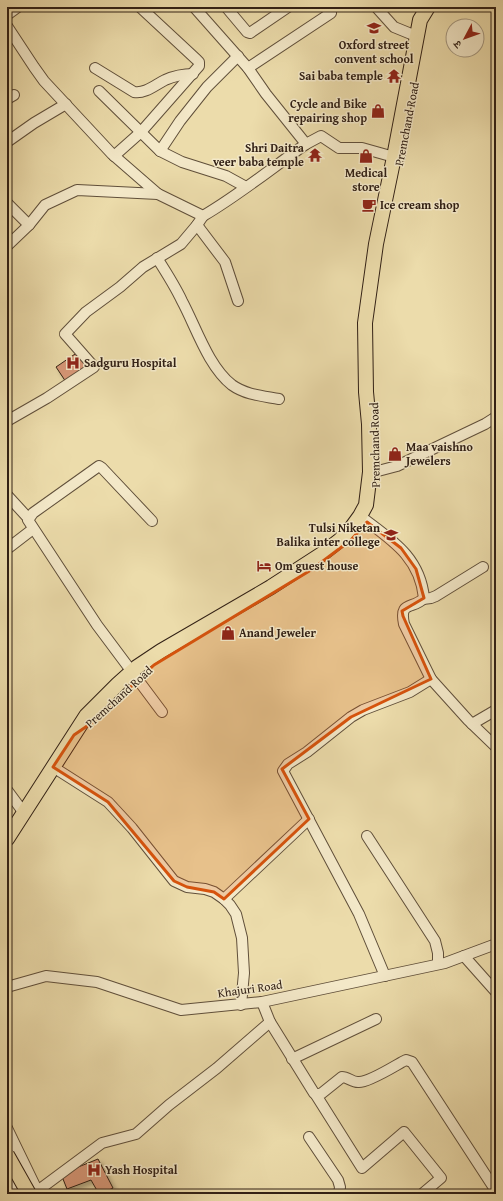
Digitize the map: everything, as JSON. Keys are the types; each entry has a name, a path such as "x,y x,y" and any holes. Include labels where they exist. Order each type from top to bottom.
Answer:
{"highway":[{"name":"Premchand Road","path":"7,839 90,712 135,675 161,651 272,587 322,554 340,540 352,527 364,519 373,508 376,496 378,471 373,338 381,246 416,36 420,20 428,7"},
{"name":"Premchand Road","path":"364,519 370,472 365,323 376,244 431,7"},
{"path":"7,1155 33,1193"}],"street":[{"path":"7,15 18,7"},
{"path":"114,156 141,132 199,66 199,62 140,7"},
{"path":"194,7 248,68 266,94 306,144"},
{"path":"226,7 250,34 288,7"},
{"path":"376,7 394,27 416,36"},
{"path":"248,68 331,13"},
{"path":"7,26 34,67 114,156 158,194 200,221 225,262 238,301"},
{"path":"160,151 180,121 207,87 238,56"},
{"path":"95,68 134,92 144,92 177,75 193,74"},
{"path":"99,91 160,151 182,162 226,176 246,187"},
{"path":"7,142 34,123 66,104"},
{"path":"7,422 94,368 65,334 86,312 120,287 143,267 181,244 200,221 306,144 322,136 340,148 362,148 397,157"},
{"path":"7,246 29,225 45,205 77,190 158,194"},
{"path":"7,203 29,225"},
{"path":"157,258 182,300 205,347 216,366 224,376 241,390 279,399"},
{"path":"378,471 397,466 485,424 496,417"},
{"path":"28,518 99,466 152,520"},
{"path":"7,495 28,518 28,522 97,625 162,712"},
{"path":"364,519 391,540 409,557 416,569 424,596 423,600"},
{"path":"7,549 33,529"},
{"path":"483,567 431,598 423,600 405,609 402,613 404,624 431,679 472,724 496,747"},
{"path":"385,976 359,914 283,769 351,717 363,710 410,692 431,679"},
{"path":"472,724 496,710"},
{"path":"53,767 108,802 132,828 174,881 187,887 205,889 214,892 224,899 236,914 242,938 244,973 241,1005"},
{"path":"7,790 24,813"},
{"path":"224,899 309,819"},
{"path":"367,836 435,942 438,953 438,964"},
{"name":"Khajuri Road","path":"7,987 46,976 97,982 181,1010 241,1005 262,1002 438,964 496,944"},
{"path":"464,956 496,992"},
{"path":"262,1002 270,1022 292,1059 362,1168 404,1132 441,1178 422,1194"},
{"path":"292,1059 376,1019"},
{"path":"7,1128 33,1193 102,1143 136,1134 169,1105 217,1068 270,1022"},
{"path":"316,1095 320,1095 342,1077 356,1082 364,1082 402,1062 409,1060 415,1065 496,1191"},
{"path":"309,1137 338,1180 340,1186 339,1194"}],"highlighted area":[{"path":"367,522 401,548 416,569 424,598 402,611 431,679 351,717 282,769 309,819 224,899 214,892 187,887 174,881 108,802 53,767 74,735 93,722 154,665 311,570 351,540"}],"building":[{"path":"78,352 88,367 66,382 56,367"},
{"path":"98,1159 113,1188 99,1194 91,1180 67,1189 61,1174"}],"place":[{"name":"Oxford street convent school","path":"374,28"},
{"name":"Sai baba temple","path":"394,76"},
{"name":"Cycle and Bike repairing shop","path":"378,111"},
{"name":"Shri Daitra veer baba temple","path":"315,155"},
{"name":"Medical store","path":"366,156"},
{"name":"Ice cream shop","path":"369,205"},
{"name":"Sadguru Hospital","path":"73,363"},
{"name":"Maa vaishno Jewelers","path":"395,454"},
{"name":"Tulsi Niketan Balika inter college","path":"391,535"},
{"name":"Om guest house","path":"264,566"},
{"name":"Anand Jeweler","path":"228,633"},
{"name":"Yash Hospital","path":"94,1170"}]}
